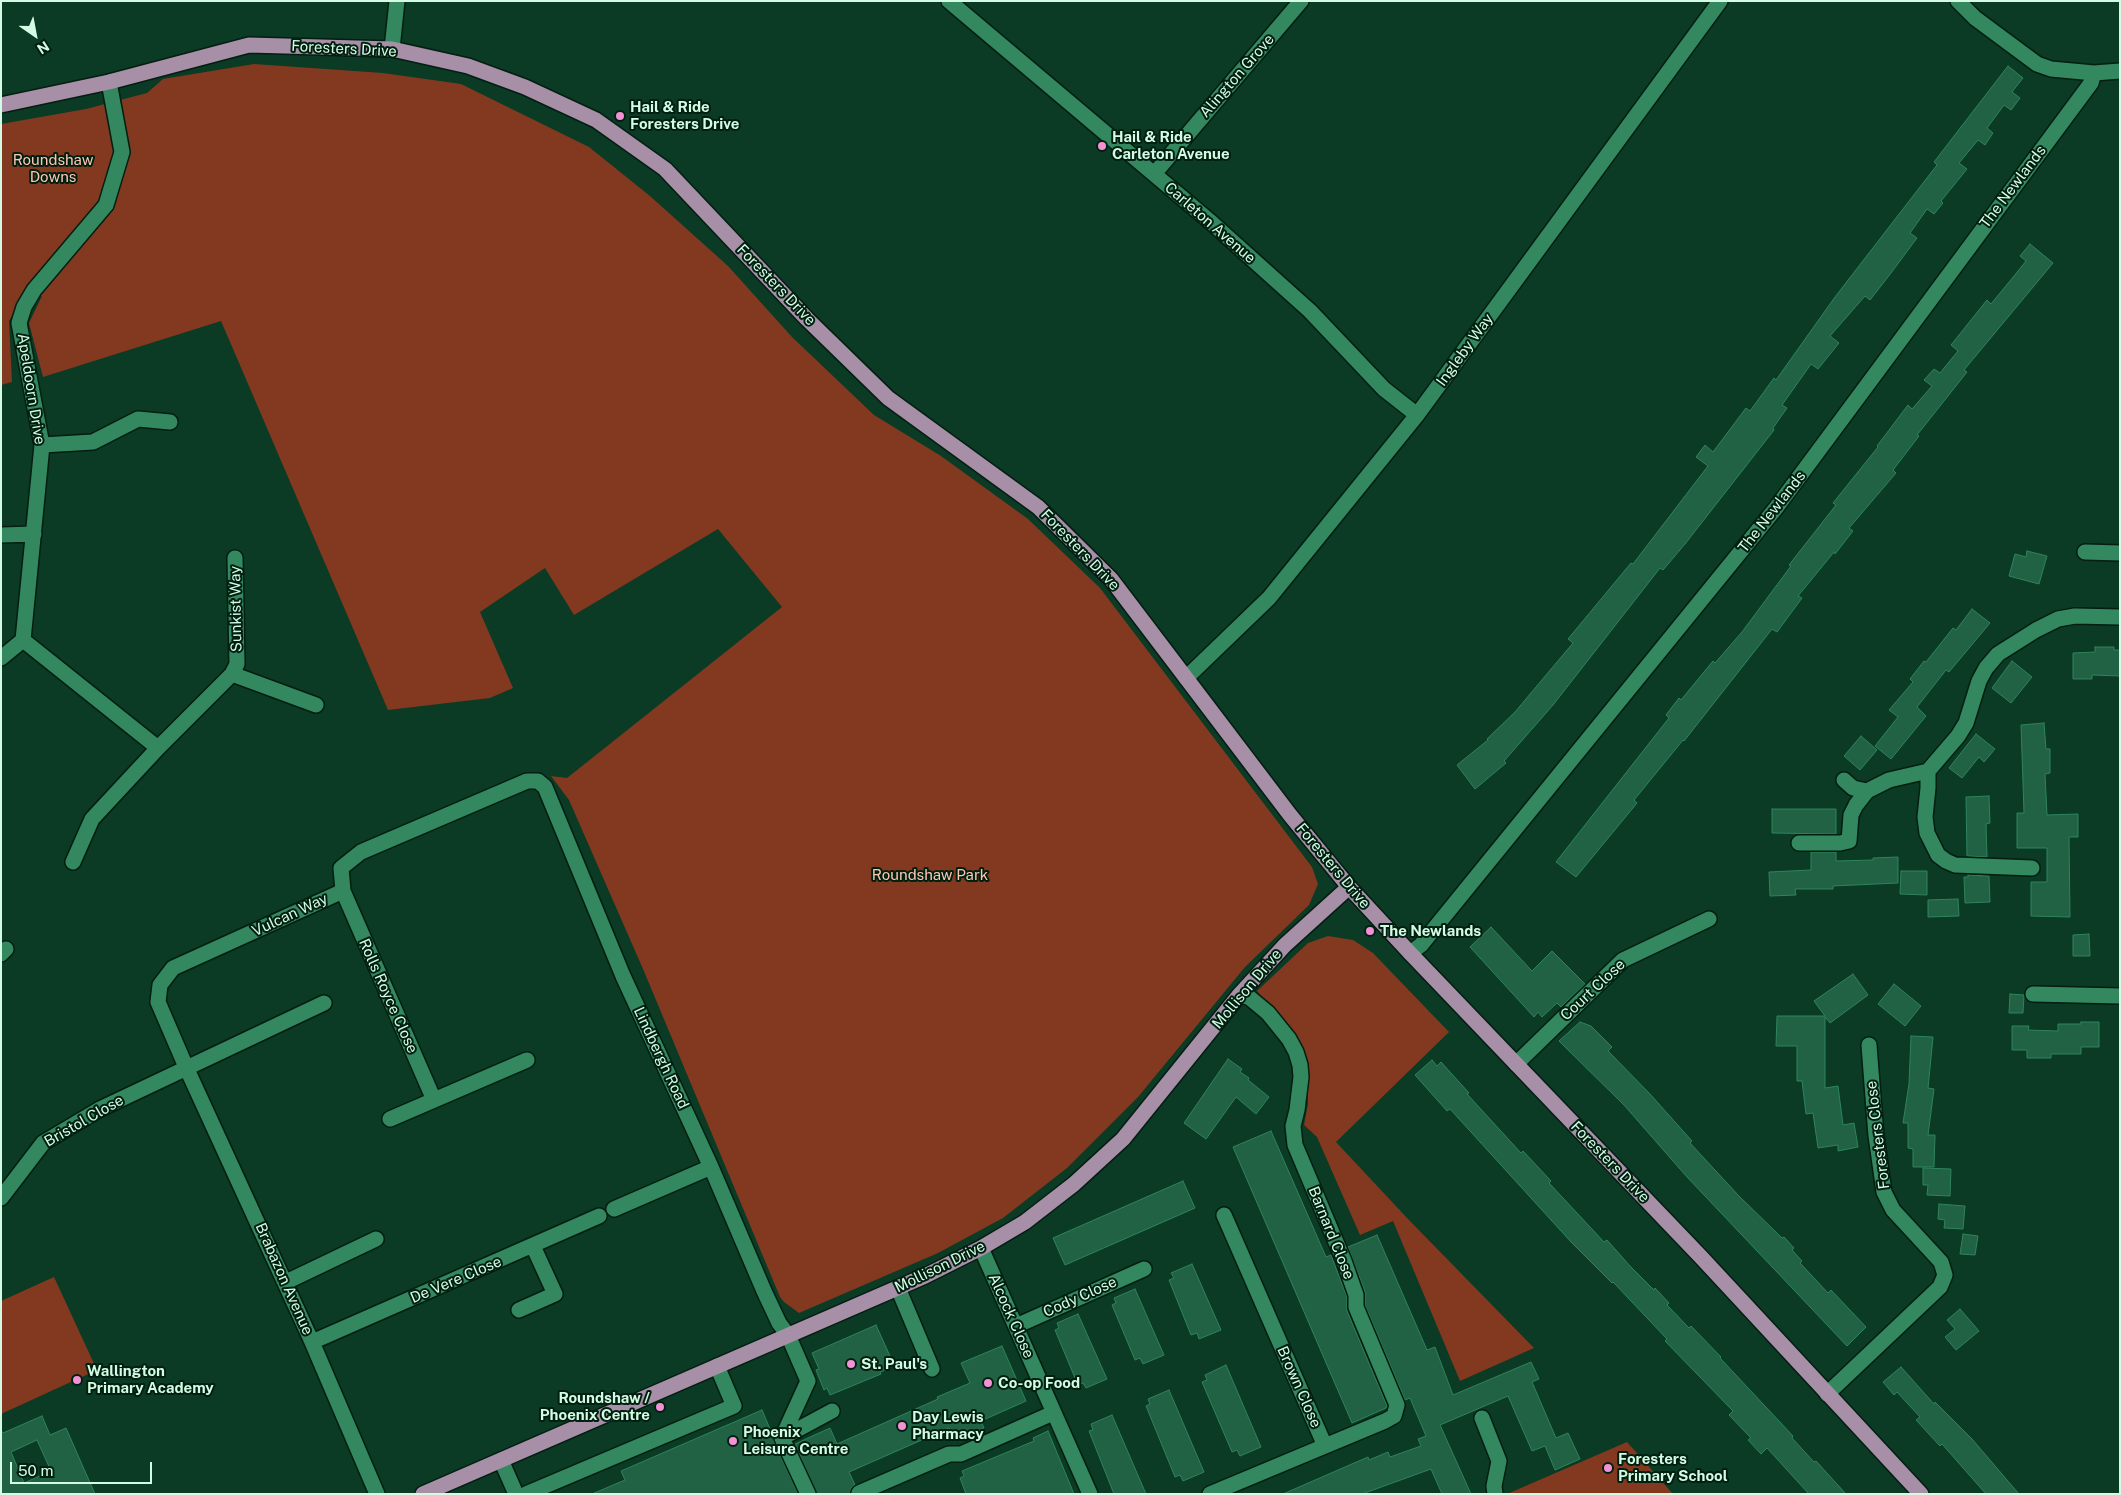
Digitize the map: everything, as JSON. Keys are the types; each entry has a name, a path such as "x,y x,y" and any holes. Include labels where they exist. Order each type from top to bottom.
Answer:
{"main road":[{"name":"Foresters Drive","path":"1,105 109,82 249,46 392,49 468,66 526,87 596,120 665,169 807,319 888,398 1038,507 1111,579 1290,815 1349,886 1410,953 1701,1257 1921,1494"},
{"name":"Mollison Drive","path":"423,1494 898,1288 981,1248 1025,1222 1051,1203 1123,1139 1240,994 1284,945 1349,886"}],"street":[{"path":"392,49 397,1"},
{"name":"Carleton Avenue","path":"949,1 1154,174 1310,311 1384,389 1418,415"},
{"name":"Alington Grove","path":"1154,174 1301,1"},
{"name":"Ingleby Way","path":"1186,678 1268,598 1418,415 1720,1"},
{"path":"1958,1 1975,18 2037,64 2051,69 2094,73 2120,71"},
{"name":"The Newlands","path":"1410,953 1421,945 1776,508 2091,83 2094,73"},
{"name":"Apeldoorn Drive","path":"23,640 42,445 20,322 24,307 34,290 106,205 122,152 109,82"},
{"path":"42,445 93,442 138,419 170,422"},
{"path":"1,535 34,534"},
{"path":"2085,552 2120,553"},
{"name":"Sunkist Way","path":"73,862 92,818 232,674 238,664 235,558"},
{"path":"1798,843 1840,844 1849,841 1851,815 1856,805 1867,792 1889,780 1928,771 1958,736 1966,722 1979,681 1986,668 1998,654 2036,630 2058,619 2075,616 2120,617"},
{"path":"1,658 23,640 158,748"},
{"path":"232,674 316,705"},
{"path":"1928,771 1927,833 1932,846 1946,861 1955,865 1971,867 2032,868"},
{"path":"1844,780 1853,788 1867,792"},
{"name":"Vulcan Way","path":"186,1067 158,1002 160,985 173,968 343,891 342,868 361,852 527,781 538,781"},
{"name":"Lindbergh Road","path":"538,781 545,786 623,976 711,1167 764,1291 779,1323 788,1335 808,1381 782,1438"},
{"name":"Rolls Royce Close","path":"343,891 434,1100"},
{"name":"Court Close","path":"1516,1064 1623,960 1709,919"},
{"name":"Barnard Close","path":"1240,994 1250,998 1268,1013 1289,1038 1296,1052 1301,1077 1293,1126 1295,1145 1344,1261 1356,1295 1356,1307 1397,1405 1394,1416 1386,1421 1325,1446"},
{"path":"2033,994 2120,996"},
{"name":"Bristol Close","path":"1,1198 43,1143 100,1109 324,1003"},
{"name":"Foresters Close","path":"1827,1394 1940,1287 1946,1275 1941,1262 1893,1210 1884,1192 1876,1136 1869,1045"},
{"path":"390,1119 527,1060"},
{"name":"Brabazon Avenue","path":"186,1067 286,1282 376,1494"},
{"path":"614,1209 711,1167"},
{"name":"Brown Close","path":"1218,1492 1325,1446 1224,1215"},
{"name":"De Vere Close","path":"312,1342 599,1216"},
{"path":"286,1282 376,1239"},
{"path":"520,1310 554,1294 533,1246"},
{"name":"Alcock Close","path":"981,1248 1090,1494"},
{"name":"Cody Close","path":"1016,1326 1144,1269"},
{"path":"898,1288 932,1369"},
{"path":"526,1494 734,1406 717,1366"},
{"path":"808,1494 782,1438 832,1411"},
{"path":"859,1493 950,1454 961,1454 1054,1413"},
{"path":"1482,1418 1499,1461 1494,1486 1495,1494"},
{"path":"501,1460 516,1494"}],"green space":[{"name":"Roundshaw Park","path":"254,64 383,73 461,84 589,147 650,196 728,266 792,337 874,415 941,456 1028,519 1100,588 1312,867 1318,884 1309,905 1245,967 1138,1097 1067,1168 1003,1218 938,1253 799,1313 784,1302 780,1297 643,969 569,800 551,776 567,778 782,607 718,529 574,615 545,568 480,612 513,688 490,698 388,710 221,321 43,377 29,323 42,296 21,301 9,321 12,382 1,385 1,124 86,109 147,93 163,79"},
{"path":"1328,936 1353,940 1373,953 1449,1032 1336,1142 1534,1348 1460,1381 1393,1221 1360,1235 1317,1137 1304,1125 1308,1104 1308,1066 1298,1040 1257,991 1308,943"},
{"path":"54,1277 97,1370 1,1414 1,1301"},
{"name":"Foresters Primary School","path":"1627,1442 1673,1494 1507,1494"}],"building":[{"path":"2008,66 2023,78 2012,92 2020,98 2011,110 2004,105 1987,128 1993,133 1985,145 1978,140 1959,163 1967,169 1941,201 1943,203 1934,214 1927,209 1910,233 1917,238 1891,273 1870,300 1865,296 1830,336 1839,343 1818,369 1811,364 1782,405 1787,408 1773,428 1774,430 1685,544 1663,570 1660,568 1553,705 1504,761 1506,763 1475,789 1457,765 1488,740 1515,712 1573,643 1568,639 1631,563 1633,564 1708,466 1696,457 1705,445 1713,452 1746,408 1750,411 1774,378 1776,380 1835,297 1937,165 1934,162"},
{"path":"2030,244 2053,263 1964,370 1967,372 1917,435 1919,436 1893,470 1896,473 1849,528 1853,531 1835,554 1834,552 1798,596 1802,598 1777,632 1772,629 1684,741 1634,800 1637,803 1576,877 1556,862 1669,718 1666,715 1679,698 1681,700 1713,661 1715,663 1742,632 1791,566 1789,565 1836,505 1833,503 1878,447 1908,405 1912,409 1932,386 1924,380 1934,369 1940,373 1958,351 1951,345 1987,300 1991,304 2026,261 2020,256"},
{"path":"2027,551 2047,556 2039,584 2009,576 2015,554 2026,557"},
{"path":"1972,609 1990,623 1949,672 1946,670 1917,707 1926,716 1891,759 1875,746 1898,717 1889,710 1913,682 1910,679 1924,661 1926,662 1953,628 1956,630"},
{"path":"2095,647 2114,647 2114,650 2120,650 2120,676 2092,675 2092,679 2073,679 2073,653 2095,652"},
{"path":"2012,661 2032,677 2011,703 1992,688"},
{"path":"2044,723 2046,749 2050,749 2050,773 2045,774 2047,815 2078,814 2078,837 2069,837 2070,917 2031,916 2031,882 2047,882 2047,848 2017,848 2017,813 2024,813 2021,725"},
{"path":"1976,734 1995,749 1984,762 1979,757 1962,778 1949,768"},
{"path":"1861,736 1877,750 1860,770 1844,756"},
{"path":"1989,796 1990,823 1986,824 1987,857 1967,856 1966,797"},
{"path":"1772,809 1836,809 1836,834 1772,833"},
{"path":"1811,852 1836,852 1836,861 1898,857 1898,883 1833,886 1833,889 1795,889 1796,895 1770,896 1769,872 1811,870"},
{"path":"1901,871 1927,871 1927,895 1900,894"},
{"path":"1968,875 1989,876 1990,902 1965,903 1964,877 1968,877"},
{"path":"1958,899 1959,916 1928,917 1928,900"},
{"path":"1491,927 1532,971 1552,951 1585,984 1561,1007 1557,1003 1542,1017 1538,1012 1534,1017 1470,947"},
{"path":"2089,934 2090,956 2073,956 2073,935"},
{"path":"1853,974 1868,995 1830,1023 1825,1017 1825,1088 1838,1086 1843,1125 1854,1123 1858,1147 1838,1151 1838,1145 1818,1148 1813,1113 1806,1114 1802,1081 1797,1081 1797,1046 1776,1046 1777,1016 1825,1016 1814,1001"},
{"path":"1894,984 1921,1006 1905,1026 1878,1004"},
{"path":"2010,994 2024,995 2023,1013 2009,1013"},
{"path":"1580,1022 1591,1026 1612,1047 1608,1051 1692,1141 1690,1143 1739,1196 1782,1238 1784,1237 1802,1261 1800,1263 1828,1293 1831,1290 1866,1327 1847,1346 1687,1177 1624,1105 1559,1041"},
{"path":"2081,1022 2099,1022 2099,1047 2081,1047 2081,1054 2051,1054 2051,1058 2027,1058 2027,1050 2012,1050 2012,1026 2029,1026 2028,1030 2058,1031 2058,1024 2081,1024"},
{"path":"1911,1036 1933,1037 1928,1088 1934,1089 1928,1135 1935,1135 1934,1167 1913,1167 1913,1149 1908,1148 1908,1123 1903,1123 1909,1084"},
{"path":"1228,1059 1242,1069 1240,1072 1269,1097 1256,1114 1236,1097 1206,1139 1184,1123"},
{"path":"1432,1060 1437,1066 1441,1062 1469,1093 1467,1094 1521,1153 1523,1151 1551,1181 1549,1183 1604,1242 1607,1240 1654,1290 1655,1288 1669,1303 1667,1305 1689,1328 1691,1326 1721,1357 1793,1436 1792,1438 1846,1494 1809,1494 1767,1448 1761,1454 1748,1440 1751,1438 1729,1415 1733,1411 1665,1341 1667,1339 1613,1282 1572,1243 1450,1109 1447,1111 1415,1075"},
{"path":"1271,1131 1326,1257 1331,1255 1347,1297 1347,1311 1387,1406 1352,1423 1233,1147"},
{"path":"1923,1168 1951,1169 1950,1196 1927,1195 1928,1185 1923,1185"},
{"path":"1183,1181 1195,1208 1065,1265 1053,1238"},
{"path":"1939,1204 1965,1206 1963,1229 1944,1228 1945,1220 1938,1219"},
{"path":"1963,1234 1978,1236 1975,1255 1960,1254"},
{"path":"1377,1235 1427,1350 1435,1347 1453,1395 1531,1362 1539,1379 1532,1382 1556,1438 1568,1433 1580,1459 1555,1470 1545,1446 1532,1451 1508,1396 1440,1425 1471,1494 1442,1494 1431,1469 1362,1494 1283,1494 1368,1457 1369,1460 1388,1452 1390,1457 1421,1446 1418,1439 1426,1436 1410,1398 1405,1400 1365,1305 1365,1292 1348,1247"},
{"path":"1192,1264 1221,1330 1199,1339 1197,1333 1191,1335 1169,1280 1174,1278 1171,1273"},
{"path":"1135,1289 1164,1355 1143,1364 1140,1358 1135,1360 1112,1305 1116,1303 1114,1298"},
{"path":"1960,1309 1979,1331 1956,1350 1945,1337 1955,1329 1947,1320"},
{"path":"1078,1314 1107,1379 1086,1388 1083,1383 1078,1385 1055,1330 1059,1328 1057,1323"},
{"name":"St. Paul's","path":"876,1325 890,1356 884,1359 888,1369 880,1372 881,1374 830,1395 827,1388 824,1390 816,1370 819,1369 812,1353"},
{"path":"1002,1346 1026,1401 981,1421 984,1428 954,1441 949,1428 849,1472 855,1485 851,1488 850,1494 817,1494 795,1444 830,1428 837,1444 938,1399 937,1397 970,1383 961,1363"},
{"path":"1226,1365 1261,1447 1240,1456 1237,1450 1232,1452 1202,1382 1207,1380 1205,1375"},
{"path":"1901,1367 1934,1404 1935,1402 1972,1439 2019,1494 1986,1494 1942,1444 1940,1446 1916,1420 1920,1417 1897,1392 1894,1395 1883,1382"},
{"path":"1169,1390 1204,1472 1183,1481 1180,1475 1175,1477 1146,1406 1150,1404 1148,1399"},
{"name":"Phoenix Leisure Centre","path":"762,1410 774,1442 798,1494 592,1494 625,1480 621,1471"},
{"path":"1112,1415 1146,1494 1114,1494 1089,1431 1093,1430 1091,1424"},
{"path":"42,1416 50,1435 66,1428 95,1494 1,1494 1,1430 3,1433","holes":["37,1440 51,1471 24,1483 11,1452"]},
{"path":"1048,1431 1074,1494 966,1494 960,1478 964,1476 962,1471 1034,1441 1033,1438"}],"place":[{"name":"Hail & Ride Foresters Drive","path":"620,116"},
{"name":"Hail & Ride Carleton Avenue","path":"1102,146"},
{"name":"The Newlands","path":"1370,931"},
{"name":"St. Paul's","path":"851,1364"},
{"name":"Wallington Primary Academy","path":"77,1380"},
{"name":"Co-op Food","path":"988,1383"},
{"name":"Roundshaw / Phoenix Centre","path":"660,1407"},
{"name":"Day Lewis Pharmacy","path":"902,1426"},
{"name":"Phoenix Leisure Centre","path":"733,1441"},
{"name":"Foresters Primary School","path":"1608,1468"}],"park label":[{"name":"Roundshaw Downs","path":"53,168"}]}
